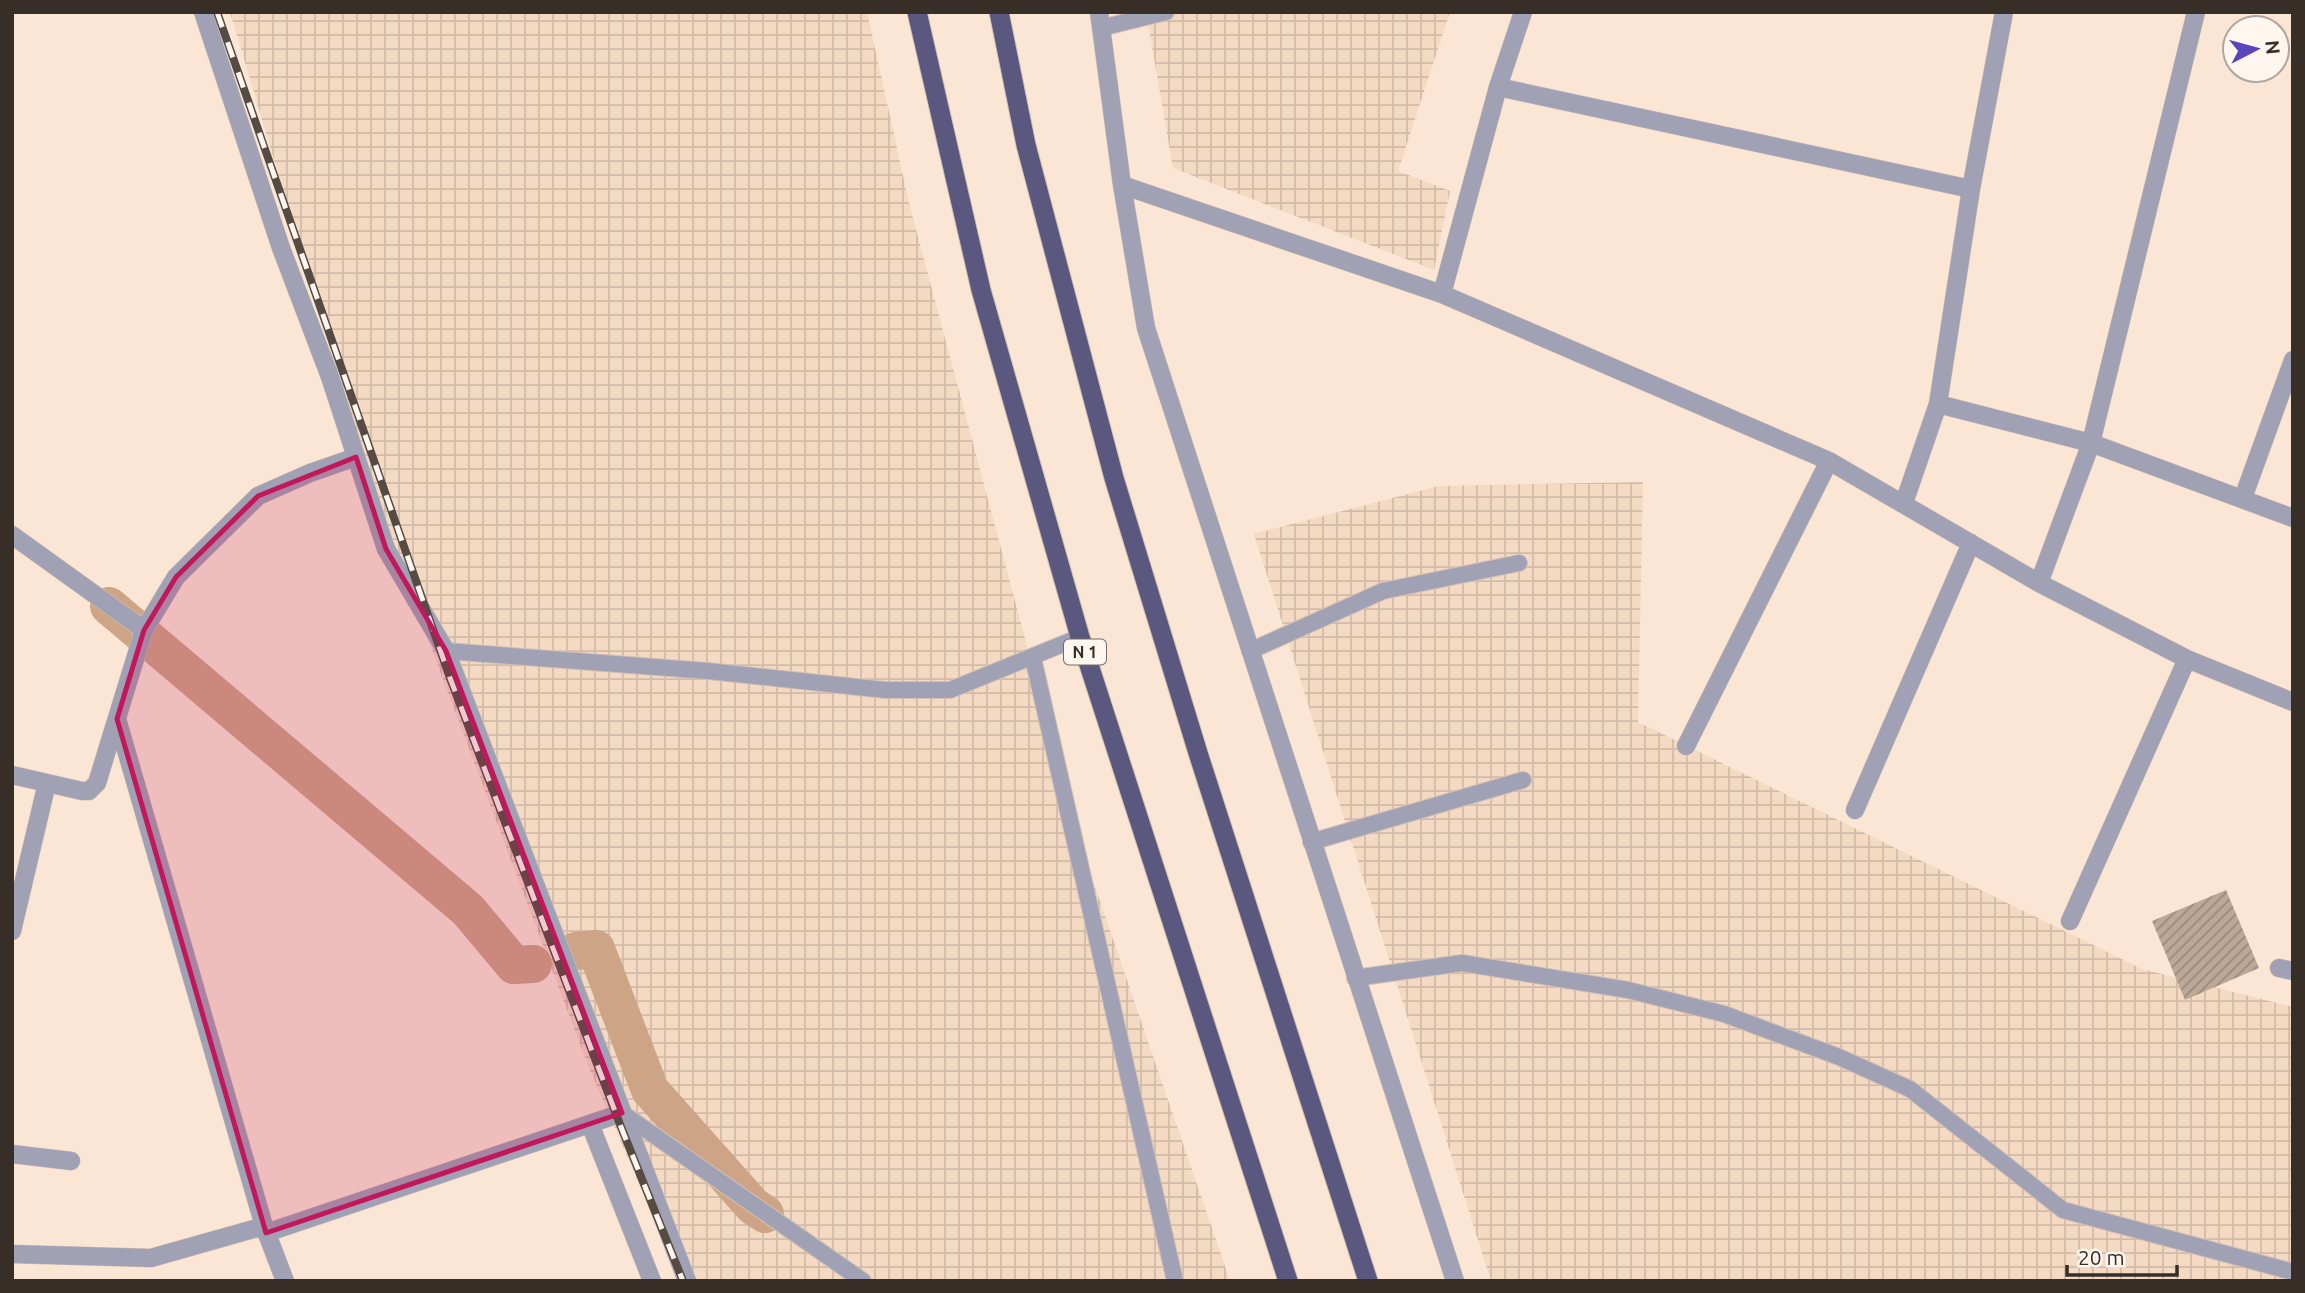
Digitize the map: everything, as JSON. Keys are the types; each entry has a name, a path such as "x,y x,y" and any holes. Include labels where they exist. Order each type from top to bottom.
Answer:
{"highway":[{"name":"N 1","path":"917,12 981,290 1080,638 1289,1281"},
{"path":"999,12 1026,145 1114,478 1198,752 1368,1281"}],"street":[{"path":"203,12 281,248 330,377 387,549 446,651 687,1281"},
{"path":"1442,294 1498,87 1523,12"},
{"path":"1904,503 1938,404 1971,189 2004,12"},
{"path":"2039,583 2091,443 2196,12"},
{"path":"1100,20 1122,185 1146,328 1455,1281"},
{"path":"1498,87 1971,189"},
{"path":"1122,185 1442,294 1829,461 2039,583 2187,659 2293,702"},
{"path":"2243,498 2293,360"},
{"path":"1938,404 2091,443 2293,518"},
{"path":"12,775 82,792 89,791 97,783 144,631 176,577 258,496 310,473 356,457"},
{"path":"1686,746 1829,461"},
{"path":"12,535 144,631"},
{"path":"1855,810 1971,543"},
{"path":"2070,921 2187,659"},
{"path":"117,719 265,1230 285,1281"},
{"path":"12,931 47,783"},
{"path":"12,1254 152,1258 265,1230 622,1113"},
{"path":"590,1124 652,1281"},
{"path":"12,1154 71,1161"}],"lane":[{"path":"1100,20 1166,12"},
{"path":"1250,651 1383,591 1519,563"},
{"path":"446,651 708,671 885,690 950,690 1080,638"},
{"path":"1033,658 1175,1281"},
{"path":"1311,842 1523,780"},
{"path":"1355,978 1462,963 1628,990 1724,1014 1839,1057 1910,1088 2063,1210 2293,1272"},
{"path":"622,1113 863,1281"}],"highlighted area":[{"path":"356,457 386,549 446,651 622,1113 266,1233 117,719 144,630 176,577 258,496"}],"shaded area":[{"path":"230,12 867,12 909,203 1078,837 1230,1281 681,1281 589,1068 372,490"},
{"path":"1146,12 1450,12 1398,171 1450,191 1434,270 1173,168"},
{"path":"1643,482 1638,722 2142,969 2293,1007 2293,1281 1491,1281 1254,534 1439,486"}],"building":[{"path":"2226,890 2259,968 2185,1000 2152,921"}],"waterway":[{"path":"109,606 468,910 514,965 533,964"},
{"path":"576,951 596,949 650,1090 753,1206 765,1214"}],"railway":[{"path":"217,12 450,678 621,1127 683,1281"}]}
